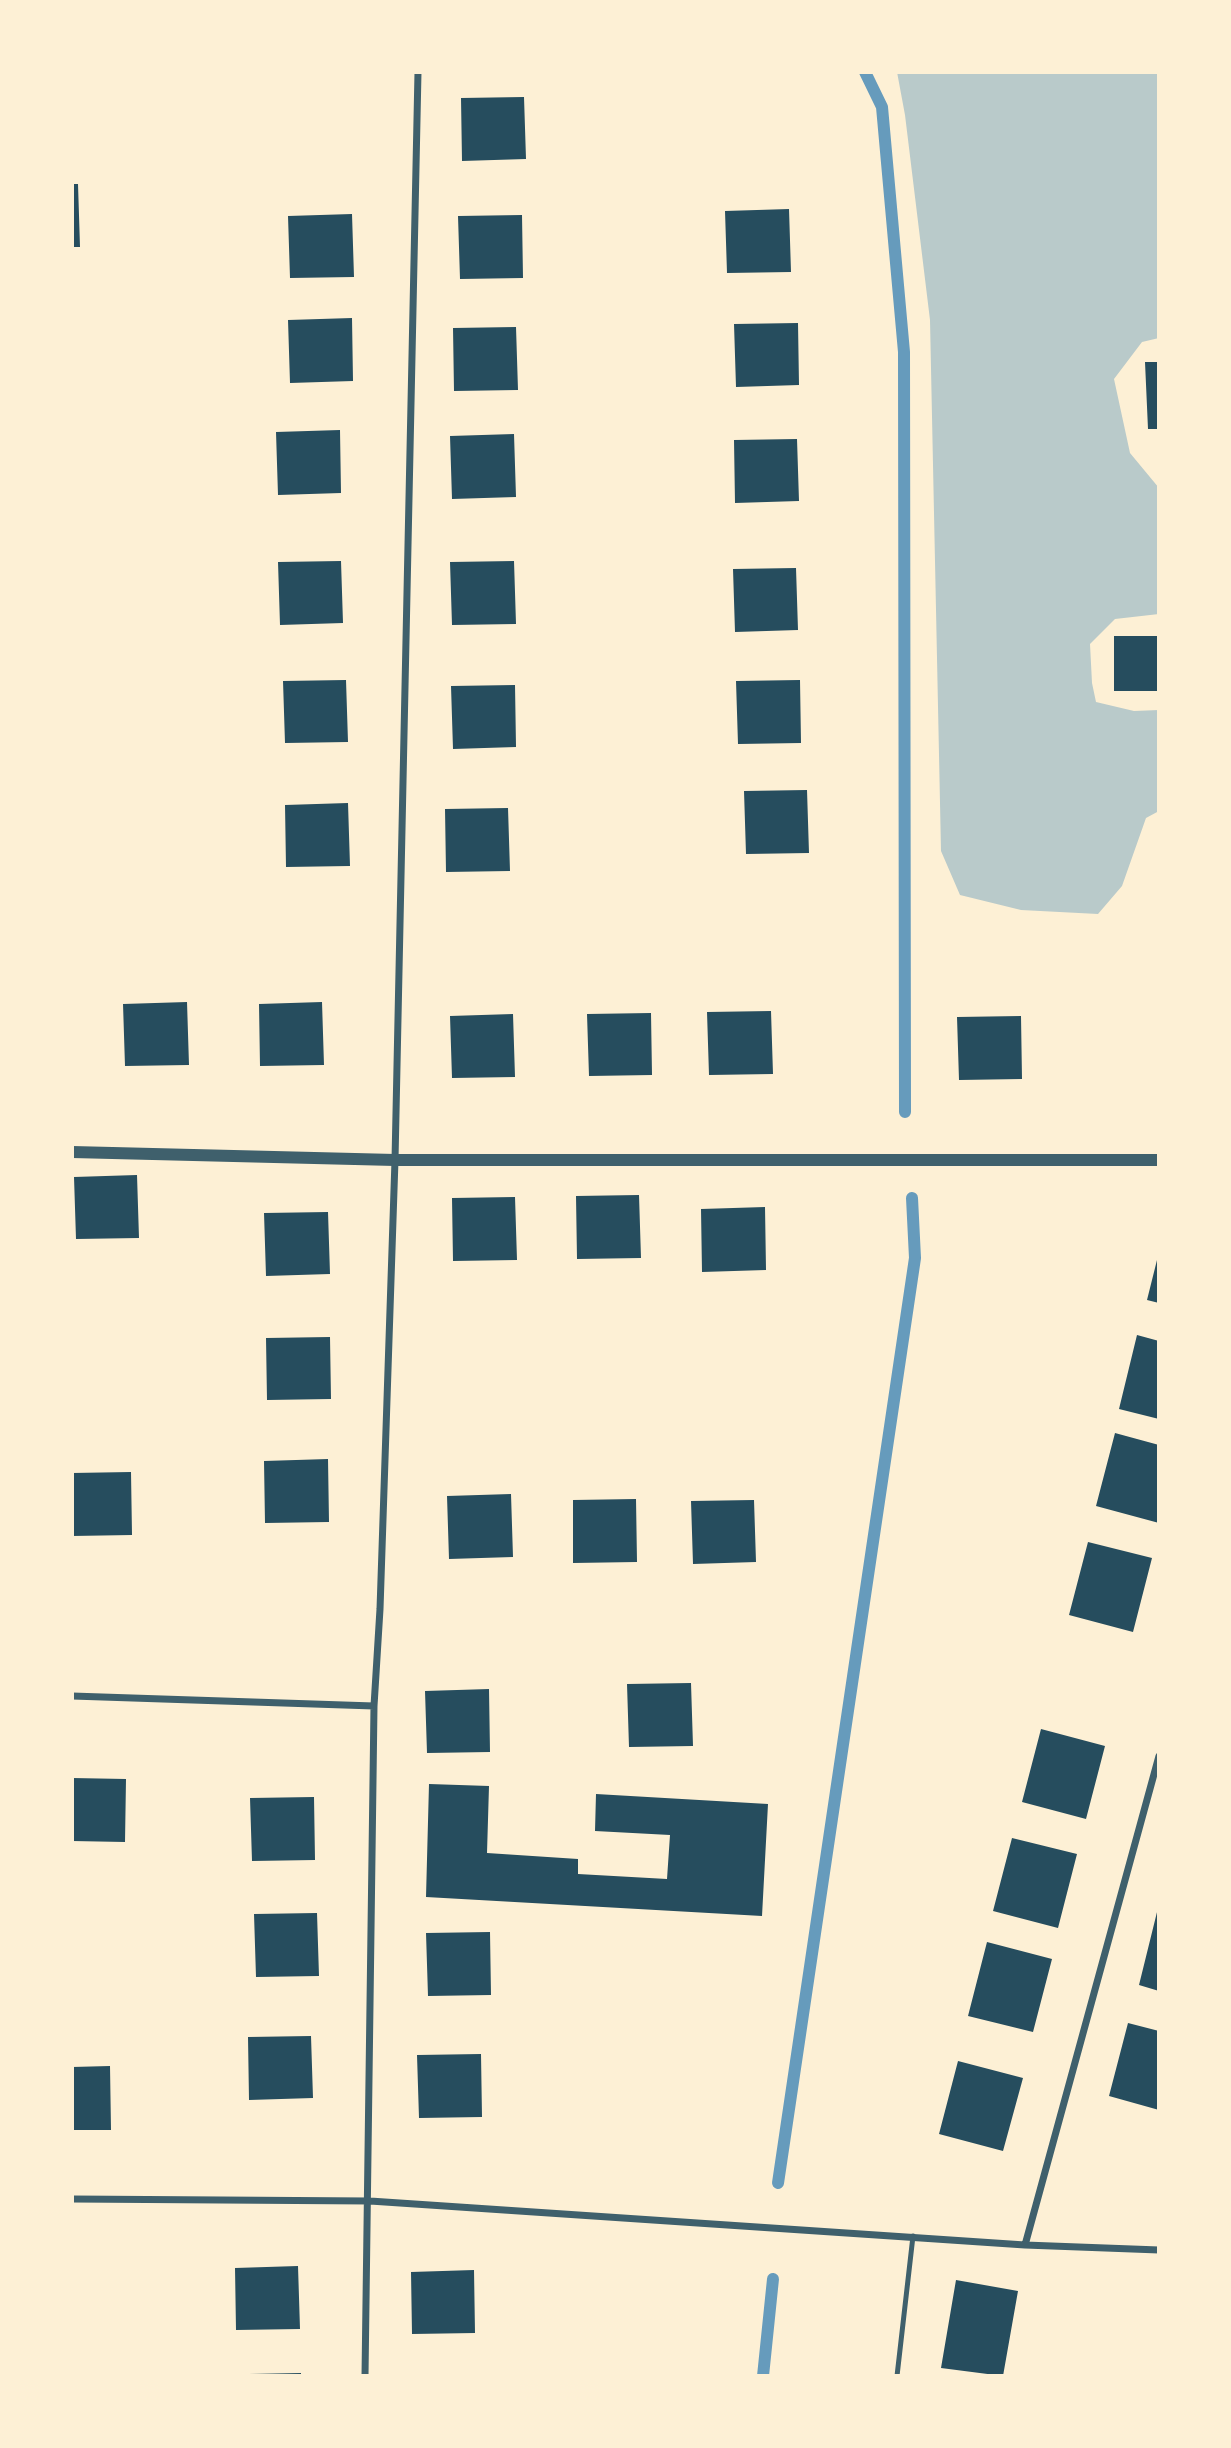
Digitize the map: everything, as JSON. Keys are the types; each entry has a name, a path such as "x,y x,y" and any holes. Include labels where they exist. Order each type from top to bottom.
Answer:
{"street":[{"path":"365,2376 370,2201 374,1706 380,1609 394,1160 418,72"},
{"path":"72,1152 394,1160 1159,1160"},
{"path":"72,1696 374,1706"},
{"path":"1025,2245 1159,1756"},
{"path":"72,2199 370,2201 1025,2245 1159,2250"}],"lane":[{"path":"897,2376 913,2236"}],"shaded area":[{"path":"897,72 1159,72 1159,338 1142,342 1114,379 1130,453 1159,488 1159,614 1115,619 1090,644 1096,702 1134,711 1159,710 1159,811 1146,818 1122,886 1098,914 1021,910 960,895 941,851 930,320 905,115"}],"building":[{"path":"524,97 526,159 462,161 461,98"},
{"path":"72,184 78,184 80,247 72,247"},
{"path":"789,209 791,272 727,273 725,211"},
{"path":"352,214 354,277 290,278 288,216"},
{"path":"522,215 523,278 460,279 458,216"},
{"path":"352,318 353,381 290,383 288,320"},
{"path":"798,323 799,385 736,387 734,324"},
{"path":"516,327 518,390 454,391 453,328"},
{"path":"1145,362 1159,362 1159,429 1148,429"},
{"path":"340,430 341,493 278,495 276,432"},
{"path":"514,434 516,497 452,499 450,436"},
{"path":"797,439 799,501 735,503 734,440"},
{"path":"341,561 343,623 280,625 278,562"},
{"path":"514,561 516,624 452,625 450,562"},
{"path":"796,568 798,630 735,632 733,569"},
{"path":"1114,636 1159,636 1159,691 1114,691"},
{"path":"346,680 348,742 285,743 283,681"},
{"path":"800,680 801,743 738,744 736,681"},
{"path":"515,685 516,747 453,749 451,686"},
{"path":"807,790 809,853 746,854 744,791"},
{"path":"348,803 350,866 286,867 285,805"},
{"path":"508,808 510,871 446,872 445,809"},
{"path":"187,1002 189,1065 125,1066 123,1004"},
{"path":"322,1002 324,1065 260,1066 259,1004"},
{"path":"771,1011 773,1074 709,1075 707,1012"},
{"path":"651,1013 652,1075 589,1076 587,1014"},
{"path":"513,1014 515,1077 452,1078 450,1016"},
{"path":"1021,1016 1022,1079 959,1080 957,1017"},
{"path":"137,1175 139,1238 76,1239 74,1177"},
{"path":"639,1195 641,1258 577,1259 576,1196"},
{"path":"515,1197 517,1260 453,1261 452,1198"},
{"path":"765,1207 766,1270 702,1272 701,1209"},
{"path":"328,1212 330,1274 266,1276 264,1213"},
{"path":"1159,1257 1159,1303 1147,1300"},
{"path":"1137,1335 1159,1341 1159,1419 1119,1409"},
{"path":"330,1337 331,1399 267,1400 266,1338"},
{"path":"1115,1433 1159,1445 1159,1523 1096,1506"},
{"path":"328,1459 329,1522 265,1523 264,1461"},
{"path":"131,1472 132,1535 72,1536 72,1473"},
{"path":"511,1494 513,1557 449,1559 447,1496"},
{"path":"636,1499 637,1562 573,1563 573,1500"},
{"path":"754,1500 756,1562 693,1564 691,1501"},
{"path":"1088,1542 1152,1558 1133,1632 1069,1615"},
{"path":"691,1683 693,1746 629,1747 627,1684"},
{"path":"489,1689 490,1752 427,1753 425,1691"},
{"path":"1041,1729 1105,1746 1086,1819 1022,1802"},
{"path":"72,1778 126,1779 125,1842 72,1841"},
{"path":"429,1784 489,1786 487,1853 578,1859 578,1874 667,1879 670,1835 595,1831 596,1794 768,1804 762,1916 426,1897"},
{"path":"314,1797 315,1860 252,1861 250,1798"},
{"path":"1012,1838 1077,1854 1058,1928 993,1911"},
{"path":"1159,1908 1159,1991 1139,1985"},
{"path":"317,1913 319,1976 256,1977 254,1914"},
{"path":"490,1932 491,1995 428,1996 426,1933"},
{"path":"987,1942 1052,1959 1033,2032 968,2016"},
{"path":"1128,2023 1159,2031 1159,2110 1109,2096"},
{"path":"311,2036 313,2098 249,2100 248,2037"},
{"path":"481,2054 482,2117 419,2118 417,2055"},
{"path":"958,2061 1023,2078 1003,2151 939,2134"},
{"path":"110,2066 111,2130 72,2130 72,2067"},
{"path":"298,2266 300,2329 236,2330 235,2268"},
{"path":"474,2270 475,2333 412,2334 411,2272"},
{"path":"956,2280 1018,2291 1003,2376 941,2368"},
{"path":"301,2373 301,2376 249,2376 249,2374"}],"waterway":[{"path":"865,72 882,107 904,352 905,1112"},
{"path":"778,2183 915,1258 912,1198"},
{"path":"763,2376 773,2279"}]}
